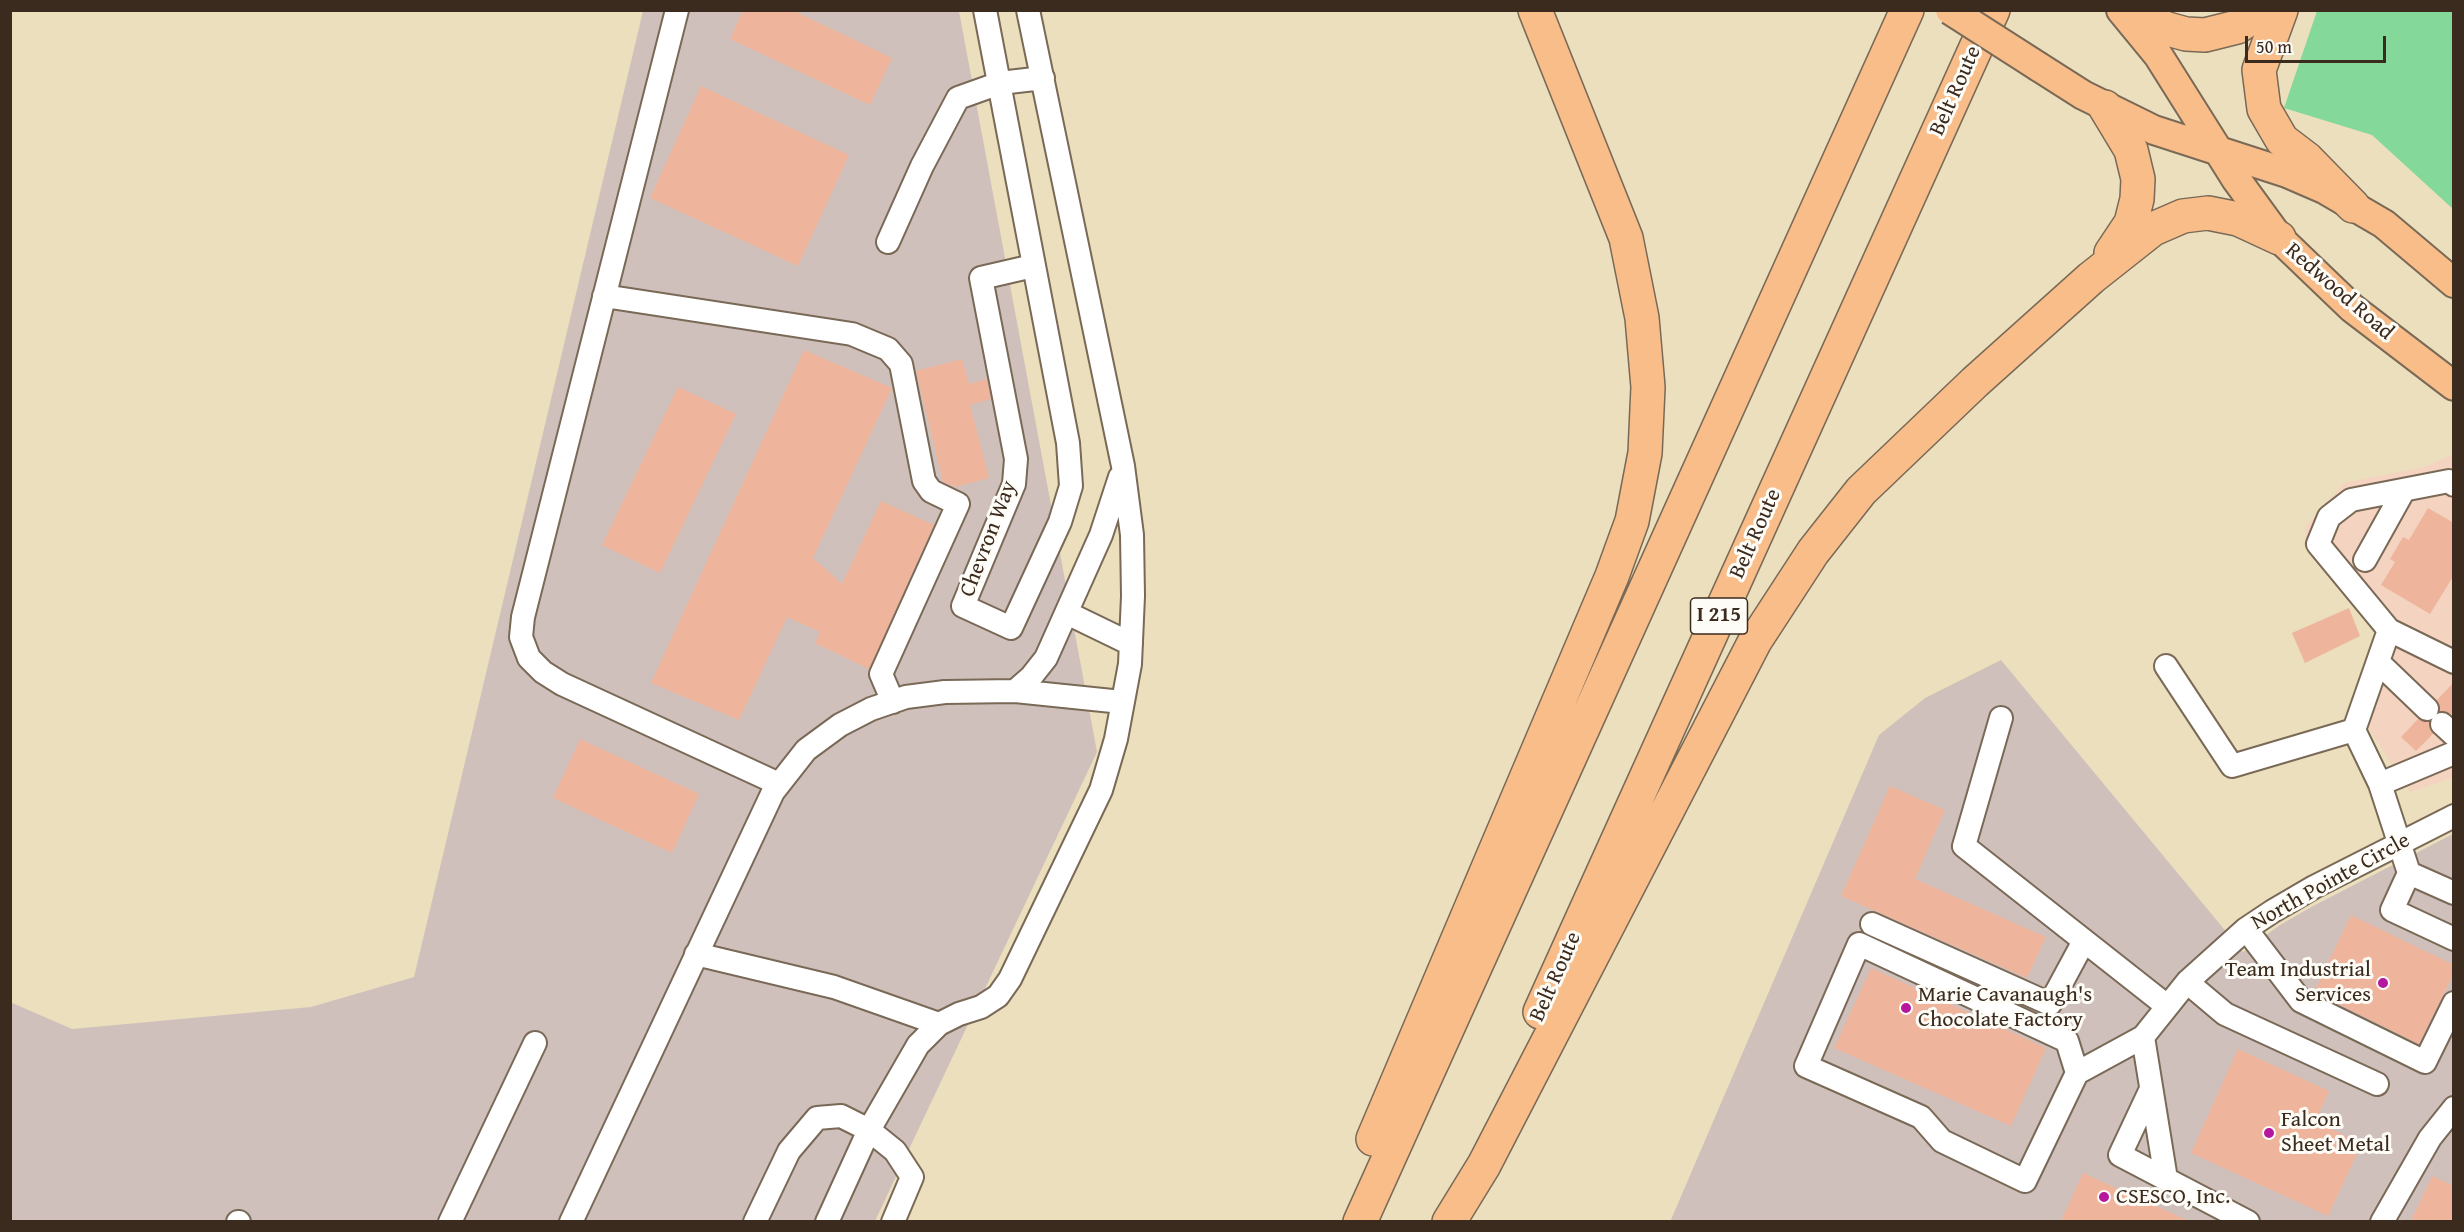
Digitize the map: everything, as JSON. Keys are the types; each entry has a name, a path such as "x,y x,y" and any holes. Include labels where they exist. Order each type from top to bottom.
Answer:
{"highway":[{"path":"1339,1221 1612,576 1632,521 1645,453 1648,387 1642,318 1626,238 1535,10"},
{"path":"1360,1221 1907,10"},
{"name":"Belt Route","path":"1447,1221 1992,10"},
{"path":"2139,10 2164,28 2196,35 2226,31 2247,22 2262,10"},
{"path":"2281,10 2259,70 2264,110 2282,140 2307,159 2353,206"},
{"path":"2091,278 2126,233 2137,199 2137,170 2131,150 2105,107"},
{"path":"1447,1221 1484,1165 1755,641 1794,578 1861,491 1975,382 2091,278 2153,229 2183,216 2223,215 2251,224 2279,238"}],"main road":[{"path":"1950,10 2105,107 2154,129 2287,173 2324,189 2411,245 2454,283"},
{"name":"Redwood Road","path":"2121,10 2158,55 2220,152 2279,238 2300,262 2352,308 2454,386"}],"street":[{"path":"677,10 522,617 520,637 529,658 543,672 562,684 779,784"},
{"name":"Chevron Way","path":"985,10 1068,443 1071,486 1060,522 1011,628 963,606 1014,484 1016,459 981,278 1033,266"},
{"path":"827,1221 869,1130 918,1045 939,1024 981,1007 998,996 1010,980 1101,790 1116,739 1131,644 1132,535 1123,466 1028,10"},
{"path":"888,242 922,166 958,98 1000,83 1043,78"},
{"path":"604,296 852,334 888,349 901,364 924,481 931,491 958,504 881,674 893,702"},
{"path":"1015,691 1031,677 1046,658 1101,535 1123,466"},
{"path":"2451,656 2389,630 2318,544 2329,517 2351,500 2449,481 2454,485"},
{"path":"2365,560 2404,490"},
{"path":"1067,614 1131,644"},
{"path":"2389,630 2354,730 2380,784 2409,873 2392,910 2454,939"},
{"path":"2378,662 2441,722"},
{"path":"2166,666 2232,766 2354,730"},
{"path":"571,1221 768,801 806,750 840,725 871,709 893,702 945,692 1015,691 1122,702"},
{"path":"2001,718 1964,846 2167,1006"},
{"path":"2380,784 2454,753"},
{"name":"North Pointe Circle","path":"2143,1037 2187,982 2246,929 2314,886 2454,816"},
{"path":"2409,873 2453,892"},
{"path":"1872,924 2049,1004 2085,941"},
{"path":"2246,929 2301,1001 2425,1062 2454,1003"},
{"path":"2077,1073 2067,1041 1859,944 1806,1065 1921,1117 1942,1142 2025,1181 2077,1073 2143,1037 2166,1179"},
{"path":"696,954 834,987 939,1024"},
{"path":"2187,982 2225,1014 2378,1084"},
{"path":"450,1221 535,1043"},
{"path":"2151,1089 2120,1155 2248,1221"},
{"path":"2382,1221 2430,1138 2454,1108"},
{"path":"754,1221 789,1151 818,1118 841,1116 869,1130 895,1151 912,1176 893,1221"}],"shaded area":[{"path":"643,11 959,11 1097,752 875,1221 11,1221 10,1002 72,1029 311,1007 414,977"},
{"path":"2453,454 2454,777 2410,792 2354,706 2383,638 2307,546 2305,527 2344,483 2424,467"},
{"path":"2001,660 2243,952 2280,925 2313,906 2453,834 2453,1221 1670,1222 1879,735 1925,698"}],"green space":[{"path":"2317,11 2453,11 2453,209 2372,135 2284,108"}],"building":[{"path":"743,10 792,10 892,58 870,105 730,39"},
{"path":"701,86 849,155 798,266 650,198"},
{"path":"804,350 892,388 813,558 842,584 881,501 934,525 869,669 815,643 820,632 787,617 739,720 651,683"},
{"path":"962,359 969,384 987,379 991,399 970,405 989,478 955,487 943,482 916,371"},
{"path":"678,387 736,414 660,573 602,545"},
{"path":"2428,508 2454,523 2454,575 2430,614 2381,585 2395,562 2390,559 2403,537 2409,540"},
{"path":"2349,608 2360,636 2305,663 2292,633"},
{"path":"2454,682 2454,712 2451,714 2440,711 2437,700"},
{"path":"2418,719 2429,722 2433,734 2416,751 2401,737"},
{"path":"580,739 699,794 672,853 553,798"},
{"path":"1890,786 1945,810 1915,879 2046,937 2027,978 1841,896"},
{"name":"Team Industrial Services","path":"2351,915 2454,965 2454,973 2419,1044 2314,992"},
{"name":"Marie Cavanaugh's Chocolate Factory","path":"1871,968 2046,1048 2011,1126 1834,1048"},
{"name":"Falcon Sheet Metal","path":"2238,1049 2329,1091 2315,1122 2362,1143 2328,1216 2191,1153"},
{"name":"CSESCO, Inc.","path":"2083,1173 2189,1221 2061,1221"},
{"path":"2432,1176 2454,1186 2454,1221 2411,1221"}],"place":[{"name":"Team Industrial Services","path":"2383,983"},
{"name":"Marie Cavanaugh's Chocolate Factory","path":"1906,1008"},
{"name":"Falcon Sheet Metal","path":"2269,1133"},
{"name":"CSESCO, Inc.","path":"2104,1197"}]}
